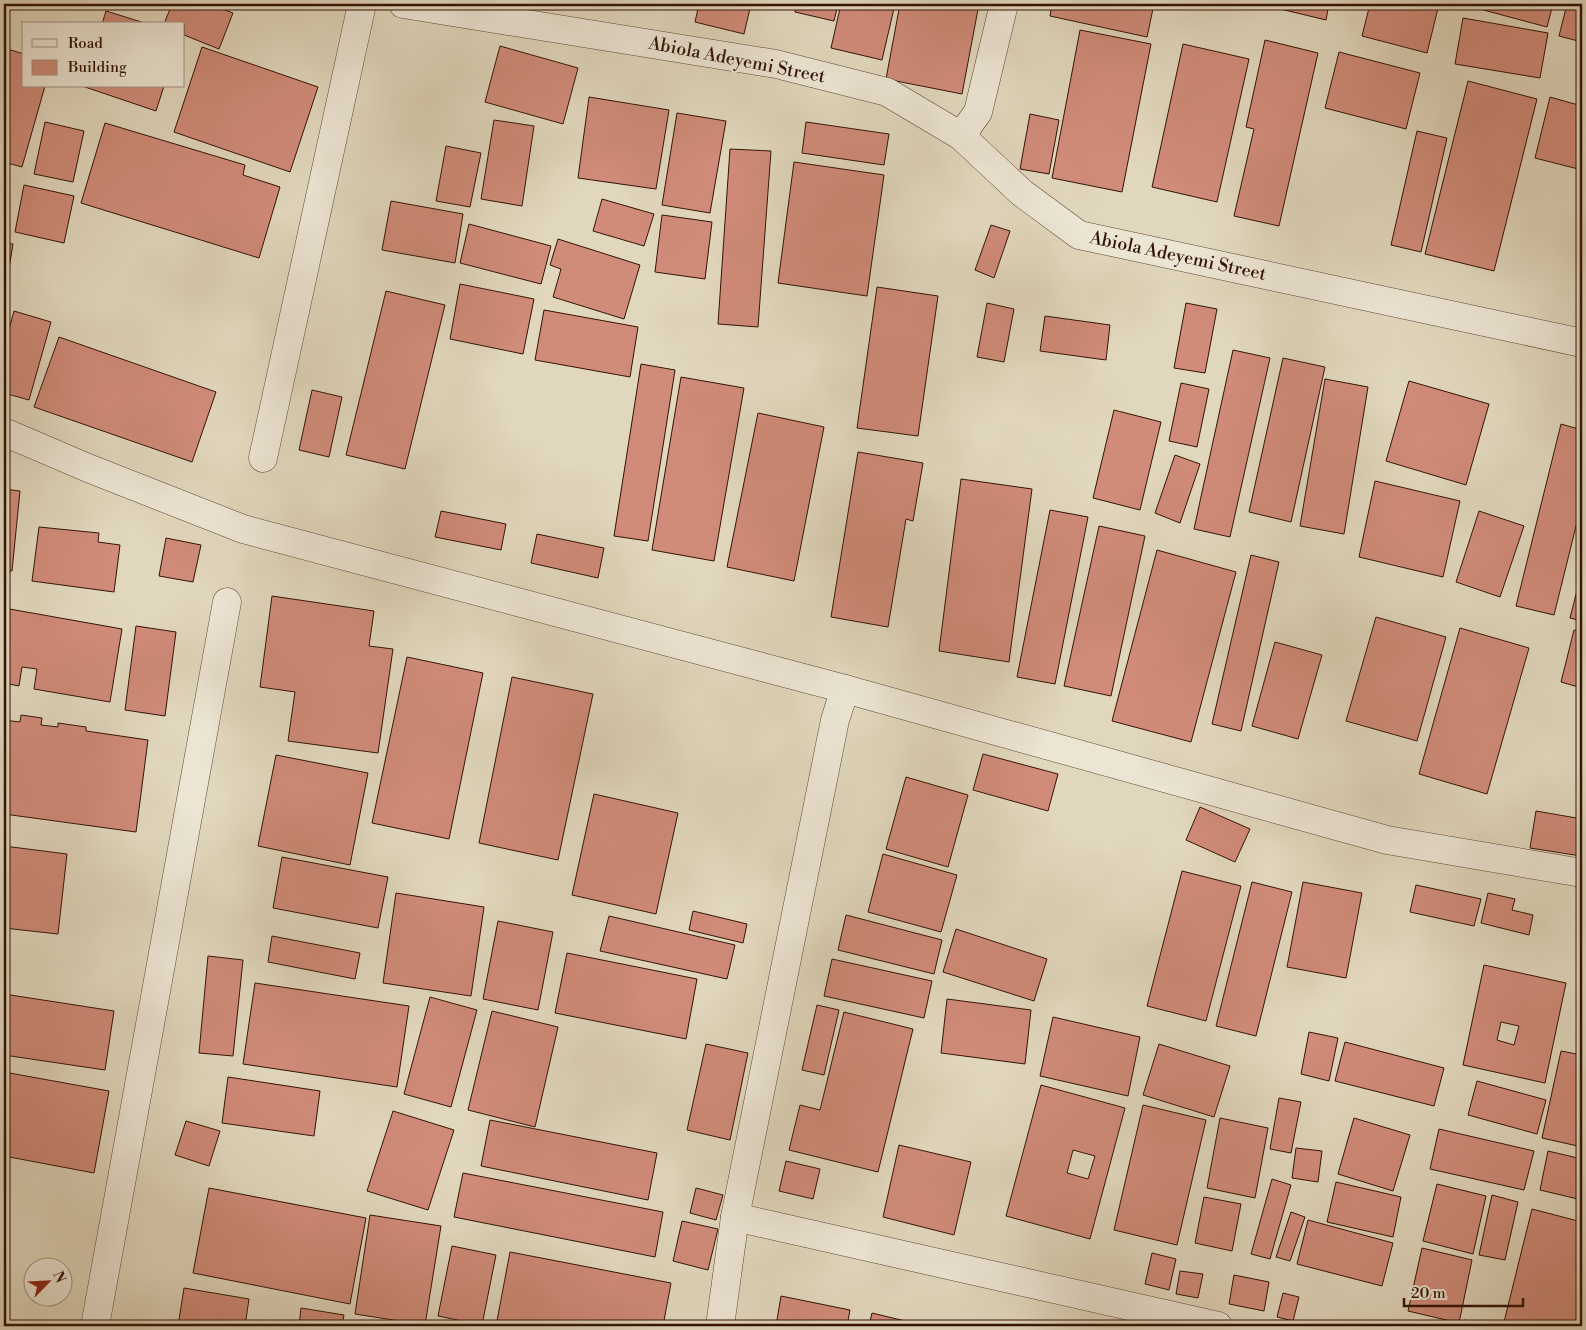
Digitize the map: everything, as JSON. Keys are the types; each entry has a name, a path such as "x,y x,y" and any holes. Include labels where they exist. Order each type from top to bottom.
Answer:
{"street":[{"path":"264,458 362,4"},
{"name":"Abiola Adeyemi Street","path":"402,4 776,64 887,92 961,136 1022,193 1079,235 1582,343"},
{"path":"961,136 978,112 1004,4"},
{"path":"4,432 243,530 846,689 1387,840 1582,873"},
{"path":"95,1326 227,602"},
{"path":"720,1326 736,1217 835,720 846,689"},
{"path":"736,1217 1218,1326"}],"building":[{"path":"172,4 210,4 233,13 219,49 185,35 185,22 165,22"},
{"path":"699,4 751,4 744,34 695,22"},
{"path":"797,4 838,4 834,21 795,12"},
{"path":"841,4 895,4 882,60 831,48"},
{"path":"900,4 979,4 962,94 886,79"},
{"path":"1052,4 1154,4 1147,37 1050,16"},
{"path":"1269,4 1329,4 1326,20 1268,6"},
{"path":"1370,4 1439,4 1427,53 1362,36"},
{"path":"1461,4 1553,4 1547,27"},
{"path":"1567,4 1582,4 1582,42 1559,36"},
{"path":"106,11 142,22 103,22"},
{"path":"1463,18 1548,33 1540,78 1455,64"},
{"path":"1080,30 1151,44 1122,192 1052,178"},
{"path":"1265,40 1318,53 1279,226 1234,216 1254,129 1246,127"},
{"path":"1183,44 1249,59 1217,202 1152,187"},
{"path":"500,46 578,68 563,124 485,102"},
{"path":"202,47 318,87 290,172 174,132"},
{"path":"4,48 22,53 22,88 44,88 22,167 4,162"},
{"path":"1339,52 1420,73 1406,129 1325,108"},
{"path":"1468,81 1537,99 1494,271 1425,254"},
{"path":"88,88 163,88 156,111"},
{"path":"589,97 669,110 656,189 578,178"},
{"path":"1550,97 1582,106 1582,170 1535,158"},
{"path":"677,113 726,121 710,213 662,205"},
{"path":"1030,114 1059,120 1049,174 1020,169"},
{"path":"494,120 534,126 522,206 481,199"},
{"path":"45,122 84,131 73,182 34,174"},
{"path":"806,122 889,134 884,165 802,153"},
{"path":"105,123 245,165 243,175 280,187 259,258 81,203"},
{"path":"1417,131 1447,138 1421,252 1391,245"},
{"path":"446,146 481,153 470,207 436,201"},
{"path":"730,149 771,151 758,327 718,324"},
{"path":"794,162 884,175 867,296 778,283"},
{"path":"24,185 74,196 64,243 15,232"},
{"path":"602,199 654,214 644,246 593,231"},
{"path":"391,201 463,214 455,263 382,250"},
{"path":"662,215 712,222 705,279 655,272"},
{"path":"469,224 551,246 541,284 460,263"},
{"path":"991,225 1010,231 994,278 975,270"},
{"path":"558,239 640,265 624,319 553,297 561,269 550,265"},
{"path":"4,243 13,244 4,299"},
{"path":"460,284 534,299 523,354 450,339"},
{"path":"877,287 938,296 918,436 857,428"},
{"path":"386,291 445,305 405,469 346,455"},
{"path":"987,303 1014,309 1004,362 977,357"},
{"path":"1186,303 1217,309 1205,373 1174,368"},
{"path":"544,310 638,327 630,377 535,360"},
{"path":"14,311 51,322 29,400 4,393 4,348"},
{"path":"1045,316 1110,325 1106,360 1040,351"},
{"path":"59,337 216,392 192,462 34,407"},
{"path":"1233,350 1270,358 1230,537 1194,529"},
{"path":"1283,358 1325,367 1291,522 1249,512"},
{"path":"641,364 675,370 648,541 614,536"},
{"path":"681,377 744,388 714,561 652,550"},
{"path":"1325,379 1368,387 1344,534 1300,526"},
{"path":"1409,381 1489,404 1466,485 1386,461"},
{"path":"1181,383 1209,389 1197,447 1169,441"},
{"path":"312,390 342,397 329,457 299,450"},
{"path":"1114,410 1161,422 1140,510 1093,498"},
{"path":"758,413 824,427 794,581 727,567"},
{"path":"1561,424 1582,430 1582,502 1554,615 1516,606"},
{"path":"858,452 923,463 913,521 906,519 888,627 831,617"},
{"path":"1175,455 1200,464 1180,523 1155,513"},
{"path":"961,479 1032,489 1009,662 939,651"},
{"path":"1375,481 1460,501 1443,577 1359,557"},
{"path":"4,489 20,491 12,571 4,570"},
{"path":"1050,510 1088,517 1055,684 1017,677"},
{"path":"441,511 506,524 501,550 435,537"},
{"path":"1479,511 1524,526 1500,597 1456,582"},
{"path":"1099,526 1145,536 1111,696 1064,686"},
{"path":"39,527 99,533 98,542 120,545 114,592 32,581"},
{"path":"537,534 604,548 598,578 531,563"},
{"path":"166,538 201,545 193,582 159,576"},
{"path":"1157,550 1236,572 1191,742 1112,721"},
{"path":"1251,555 1279,562 1241,731 1212,724"},
{"path":"1582,571 1582,621 1570,618"},
{"path":"272,596 374,611 369,646 393,649 378,753 288,741 295,692 260,687"},
{"path":"4,608 122,629 110,702 34,689 37,669 22,667 19,686 4,683"},
{"path":"1376,617 1446,637 1417,741 1346,721"},
{"path":"136,626 176,632 165,716 125,710"},
{"path":"1460,628 1529,648 1487,794 1419,774"},
{"path":"1574,630 1582,632 1582,688 1561,682"},
{"path":"1275,642 1322,655 1298,739 1252,726"},
{"path":"407,657 483,673 449,839 372,823"},
{"path":"512,677 593,694 558,860 479,843"},
{"path":"21,715 42,718 41,725 58,727 58,723 86,727 86,731 148,740 136,832 4,814 4,720 20,722"},
{"path":"983,754 1058,774 1048,811 973,790"},
{"path":"276,755 368,773 350,865 258,846"},
{"path":"906,777 968,795 948,867 886,849"},
{"path":"594,794 678,813 656,914 572,895"},
{"path":"1200,807 1250,829 1235,862 1186,840"},
{"path":"1536,811 1582,819 1581,856 1530,848"},
{"path":"4,846 67,854 58,934 4,928"},
{"path":"883,854 957,875 941,932 868,912"},
{"path":"282,857 388,877 378,928 273,908"},
{"path":"1182,871 1241,886 1206,1021 1147,1006"},
{"path":"1252,882 1292,892 1256,1036 1216,1026"},
{"path":"1303,882 1362,893 1346,978 1287,967"},
{"path":"1416,885 1481,899 1474,926 1410,912"},
{"path":"396,893 484,907 471,996 383,983"},
{"path":"1488,893 1515,899 1512,910 1533,915 1529,935 1481,923"},
{"path":"693,911 747,924 743,943 689,930"},
{"path":"846,915 942,940 934,974 838,950"},
{"path":"609,916 735,945 727,979 600,951"},
{"path":"498,921 553,932 538,1010 483,999"},
{"path":"956,929 1047,959 1034,1001 943,972"},
{"path":"272,936 360,953 355,979 268,962"},
{"path":"567,953 697,979 686,1039 555,1013"},
{"path":"208,956 243,960 233,1056 199,1053"},
{"path":"832,959 932,981 924,1018 824,996"},
{"path":"1484,965 1566,983 1545,1083 1463,1065","holes":["1501,1022 1519,1026 1514,1045 1497,1040"]},
{"path":"255,983 409,1006 397,1087 243,1064"},
{"path":"4,994 114,1011 105,1070 4,1055"},
{"path":"430,997 477,1010 451,1107 404,1094"},
{"path":"947,999 1031,1010 1025,1064 941,1053"},
{"path":"817,1005 839,1010 824,1075 802,1070"},
{"path":"492,1011 558,1027 535,1127 468,1110"},
{"path":"844,1012 913,1029 878,1172 789,1150 800,1105 820,1110"},
{"path":"1053,1017 1140,1037 1128,1096 1040,1076"},
{"path":"1309,1032 1338,1038 1329,1081 1301,1074"},
{"path":"1345,1042 1444,1068 1434,1106 1335,1081"},
{"path":"706,1044 748,1053 730,1140 687,1130"},
{"path":"1159,1044 1230,1066 1214,1117 1143,1095"},
{"path":"1561,1051 1582,1055 1582,1147 1542,1138"},
{"path":"4,1072 109,1091 94,1173 4,1156"},
{"path":"228,1077 320,1091 314,1136 222,1123"},
{"path":"1477,1081 1546,1100 1537,1134 1468,1115"},
{"path":"1041,1085 1125,1108 1090,1239 1006,1216","holes":["1073,1150 1095,1156 1088,1179 1067,1173"]},
{"path":"1279,1098 1301,1102 1291,1153 1270,1149"},
{"path":"1143,1105 1206,1120 1177,1245 1114,1230"},
{"path":"393,1111 454,1130 428,1210 367,1191"},
{"path":"1220,1118 1268,1128 1255,1198 1207,1188"},
{"path":"1354,1118 1410,1135 1393,1191 1338,1174"},
{"path":"490,1120 657,1153 648,1200 481,1166"},
{"path":"186,1121 220,1131 209,1166 175,1155"},
{"path":"1439,1129 1534,1151 1524,1190 1430,1169"},
{"path":"899,1145 971,1162 954,1235 883,1217"},
{"path":"1296,1148 1322,1151 1318,1182 1292,1178"},
{"path":"1548,1151 1582,1159 1582,1200 1540,1190"},
{"path":"786,1161 820,1169 813,1199 779,1191"},
{"path":"463,1173 663,1212 655,1257 454,1217"},
{"path":"1272,1179 1291,1185 1270,1259 1251,1254"},
{"path":"1336,1182 1401,1197 1393,1237 1327,1222"},
{"path":"1437,1184 1486,1196 1473,1254 1423,1241"},
{"path":"209,1188 366,1218 350,1304 193,1273"},
{"path":"696,1188 723,1195 716,1220 690,1213"},
{"path":"1492,1195 1518,1202 1505,1260 1479,1255"},
{"path":"1204,1197 1241,1204 1232,1251 1195,1243"},
{"path":"1532,1209 1582,1222 1582,1326 1503,1326"},
{"path":"1291,1212 1305,1217 1290,1261 1276,1257"},
{"path":"370,1215 441,1226 425,1325 355,1314"},
{"path":"1308,1220 1393,1243 1382,1286 1297,1264"},
{"path":"682,1221 718,1229 708,1270 673,1261"},
{"path":"452,1246 496,1255 482,1325 438,1316"},
{"path":"1422,1248 1472,1260 1459,1323 1408,1311"},
{"path":"510,1252 671,1283 663,1326 496,1326"},
{"path":"1152,1253 1176,1259 1169,1290 1145,1284"},
{"path":"1180,1271 1203,1274 1198,1298 1176,1294"},
{"path":"1234,1275 1269,1282 1264,1311 1229,1304"},
{"path":"184,1288 249,1299 245,1326 178,1326"},
{"path":"1283,1293 1299,1297 1293,1321 1277,1317"},
{"path":"781,1296 850,1310 847,1326 776,1326"},
{"path":"301,1308 344,1315 342,1326 299,1326"},
{"path":"872,1313 926,1326 869,1326"},
{"path":"1464,1320 1495,1326 1463,1326"}]}
